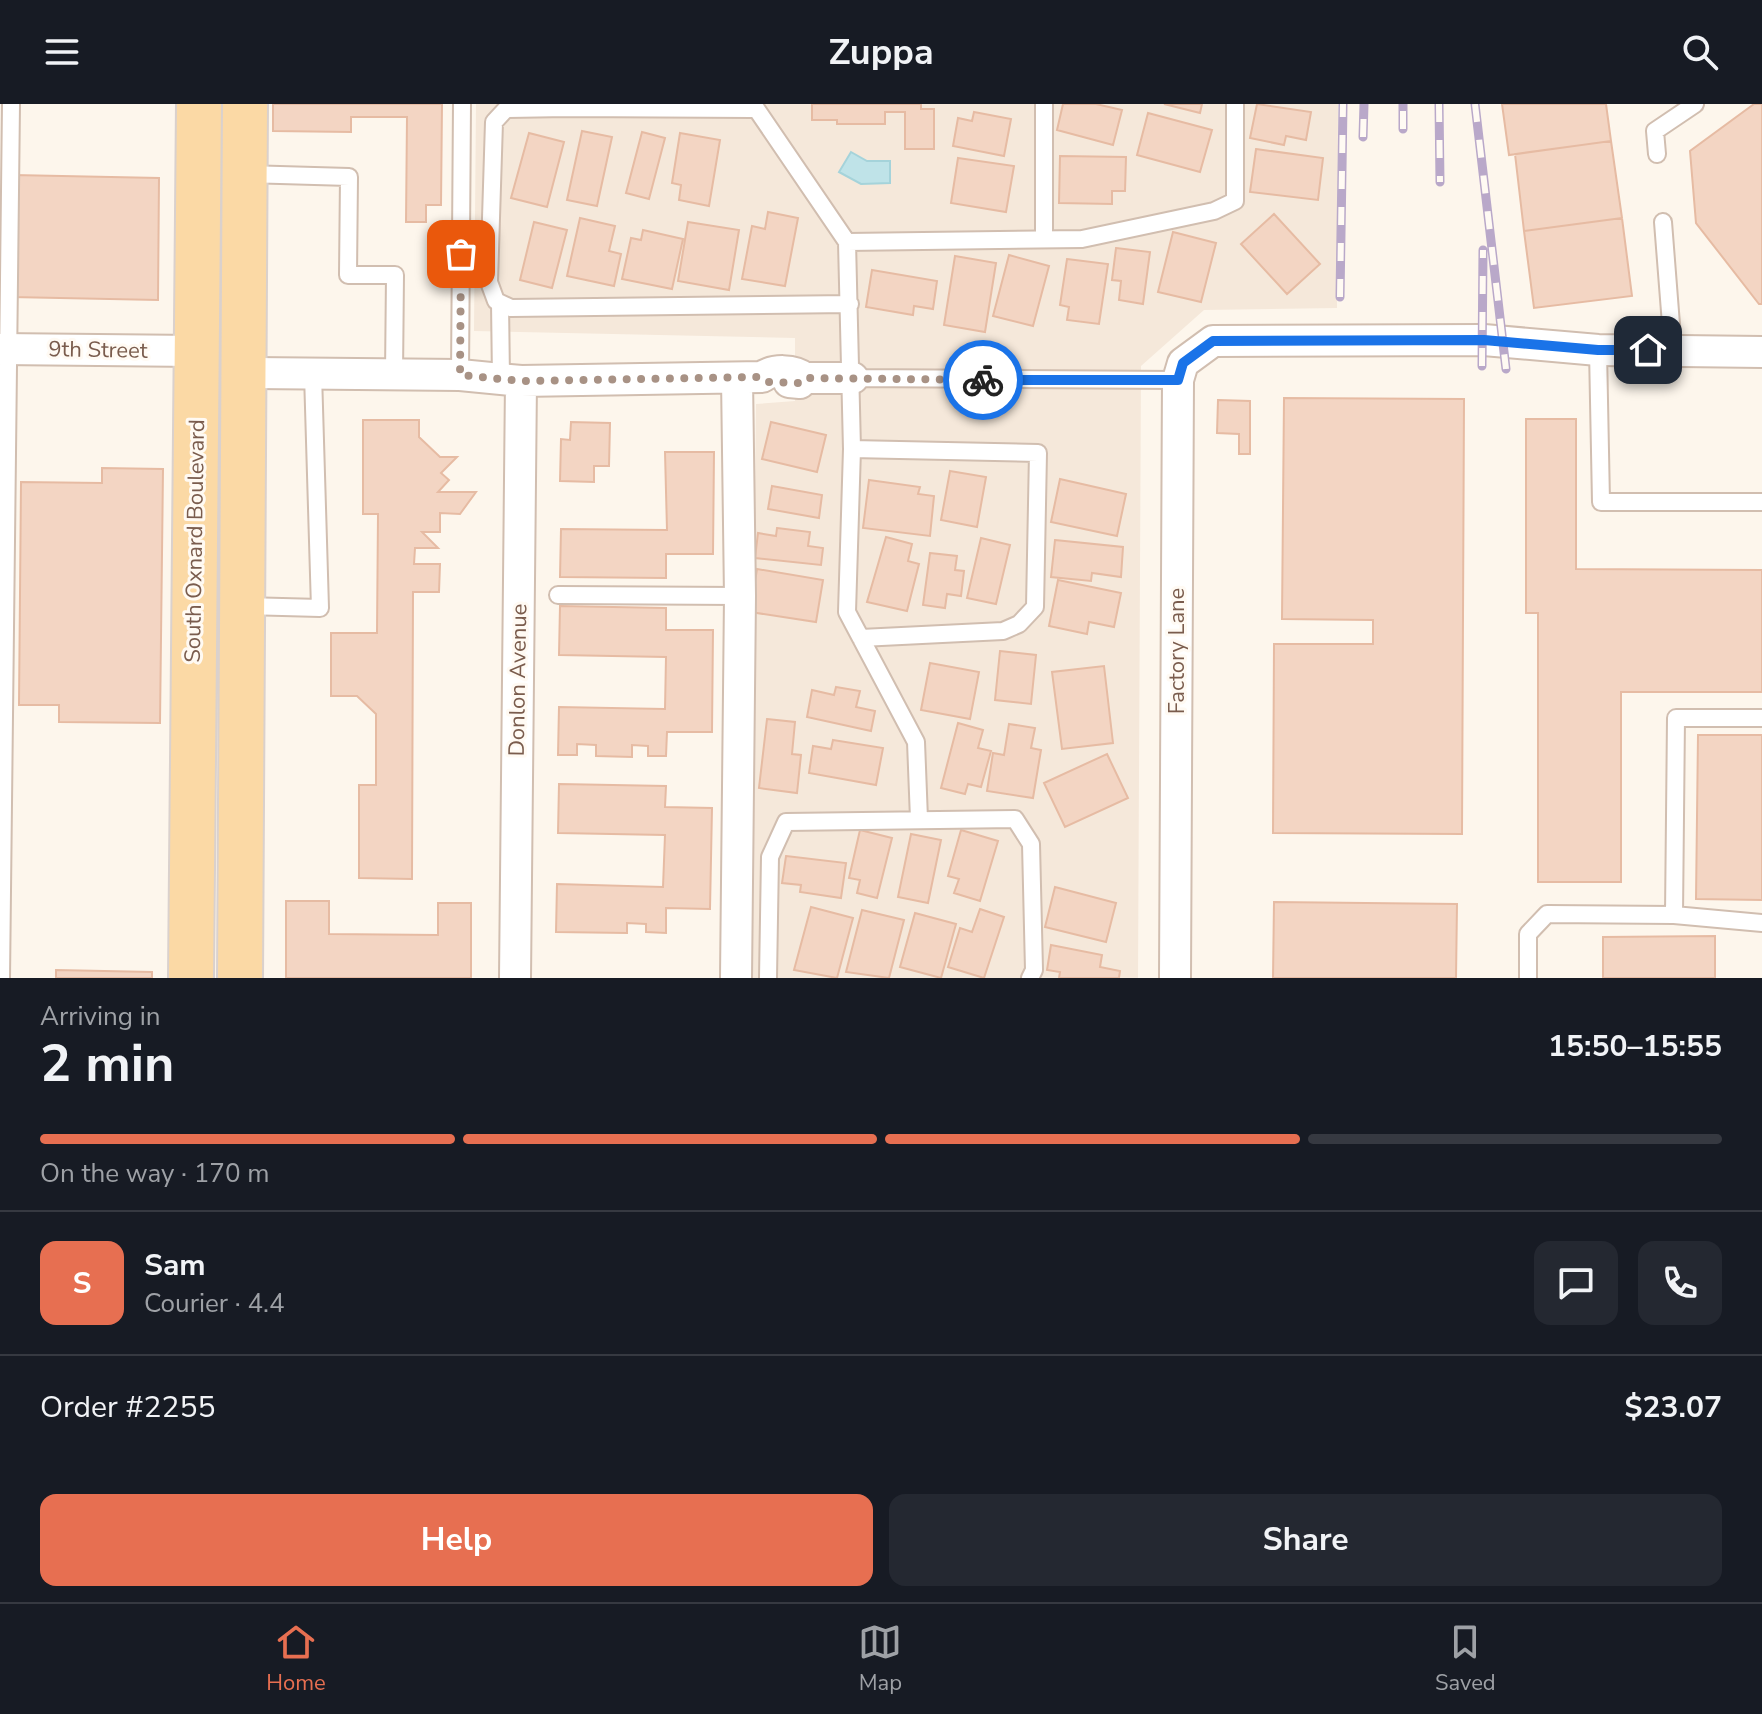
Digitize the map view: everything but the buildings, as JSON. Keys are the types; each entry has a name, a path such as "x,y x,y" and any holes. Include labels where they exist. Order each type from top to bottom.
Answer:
{"main road":[{"name":"South Oxnard Boulevard","path":"191,978 199,104"},
{"name":"South Oxnard Boulevard","path":"240,978 245,104"},
{"path":"196,351 243,373"}],"street":[{"path":"1178,380 1183,363 1213,341 1503,341 1598,350 1762,352"},
{"name":"9th Street","path":"4,349 196,351"},
{"path":"243,373 460,375 511,380 749,377 769,382 800,383 805,378 853,378"},
{"path":"736,978 740,596 749,377"},
{"name":"Donlon Avenue","path":"511,380 515,978"},
{"name":"Factory Lane","path":"1175,978 1178,380"}],"lane":[{"path":"1,978 4,349 11,104"},
{"path":"460,375 462,104"},
{"path":"1044,104 1044,239"},
{"path":"847,242 1082,239 1214,211 1235,201 1235,104"},
{"path":"1657,154 1655,131 1695,104"},
{"path":"511,380 500,303 489,282 494,122 506,109 753,106 847,242 853,378 847,612 916,742 919,819"},
{"path":"244,174 349,177 348,275 395,275 394,374"},
{"path":"1663,222 1673,350"},
{"path":"500,303 511,308 642,309 850,304"},
{"path":"1598,350 1601,502 1762,502"},
{"path":"242,606 320,608 313,374"},
{"path":"853,378 1178,380"},
{"path":"852,449 1038,453 1035,607 1019,624 1003,631 861,638"},
{"path":"558,595 740,596"},
{"path":"1674,915 1676,718 1762,718"},
{"path":"768,978 770,857 786,822 919,819 1015,819 1031,844 1034,970 1030,978"},
{"path":"1528,978 1528,934 1547,914 1674,915 1762,923"}],"shaded area":[{"path":"476,104 1338,104 1337,308 1204,310 1141,366 1138,978 749,978 756,404 795,401 795,338 474,331"}],"water":[{"path":"851,152 867,161 890,161 890,183 861,184 839,172"}],"railway":[{"path":"1340,297 1343,104"},
{"path":"1363,137 1364,104"},
{"path":"1403,104 1403,129"},
{"path":"1439,104 1440,182"},
{"path":"1475,104 1506,369"},
{"path":"1482,366 1483,250"}],"way so far":[{"path":"461,254 460,375 521,381 762,377 769,382 800,383 805,378 983,380"}],"route":[{"path":"983,380 1178,380 1183,363 1213,341 1484,340 1598,350 1648,350"}]}
